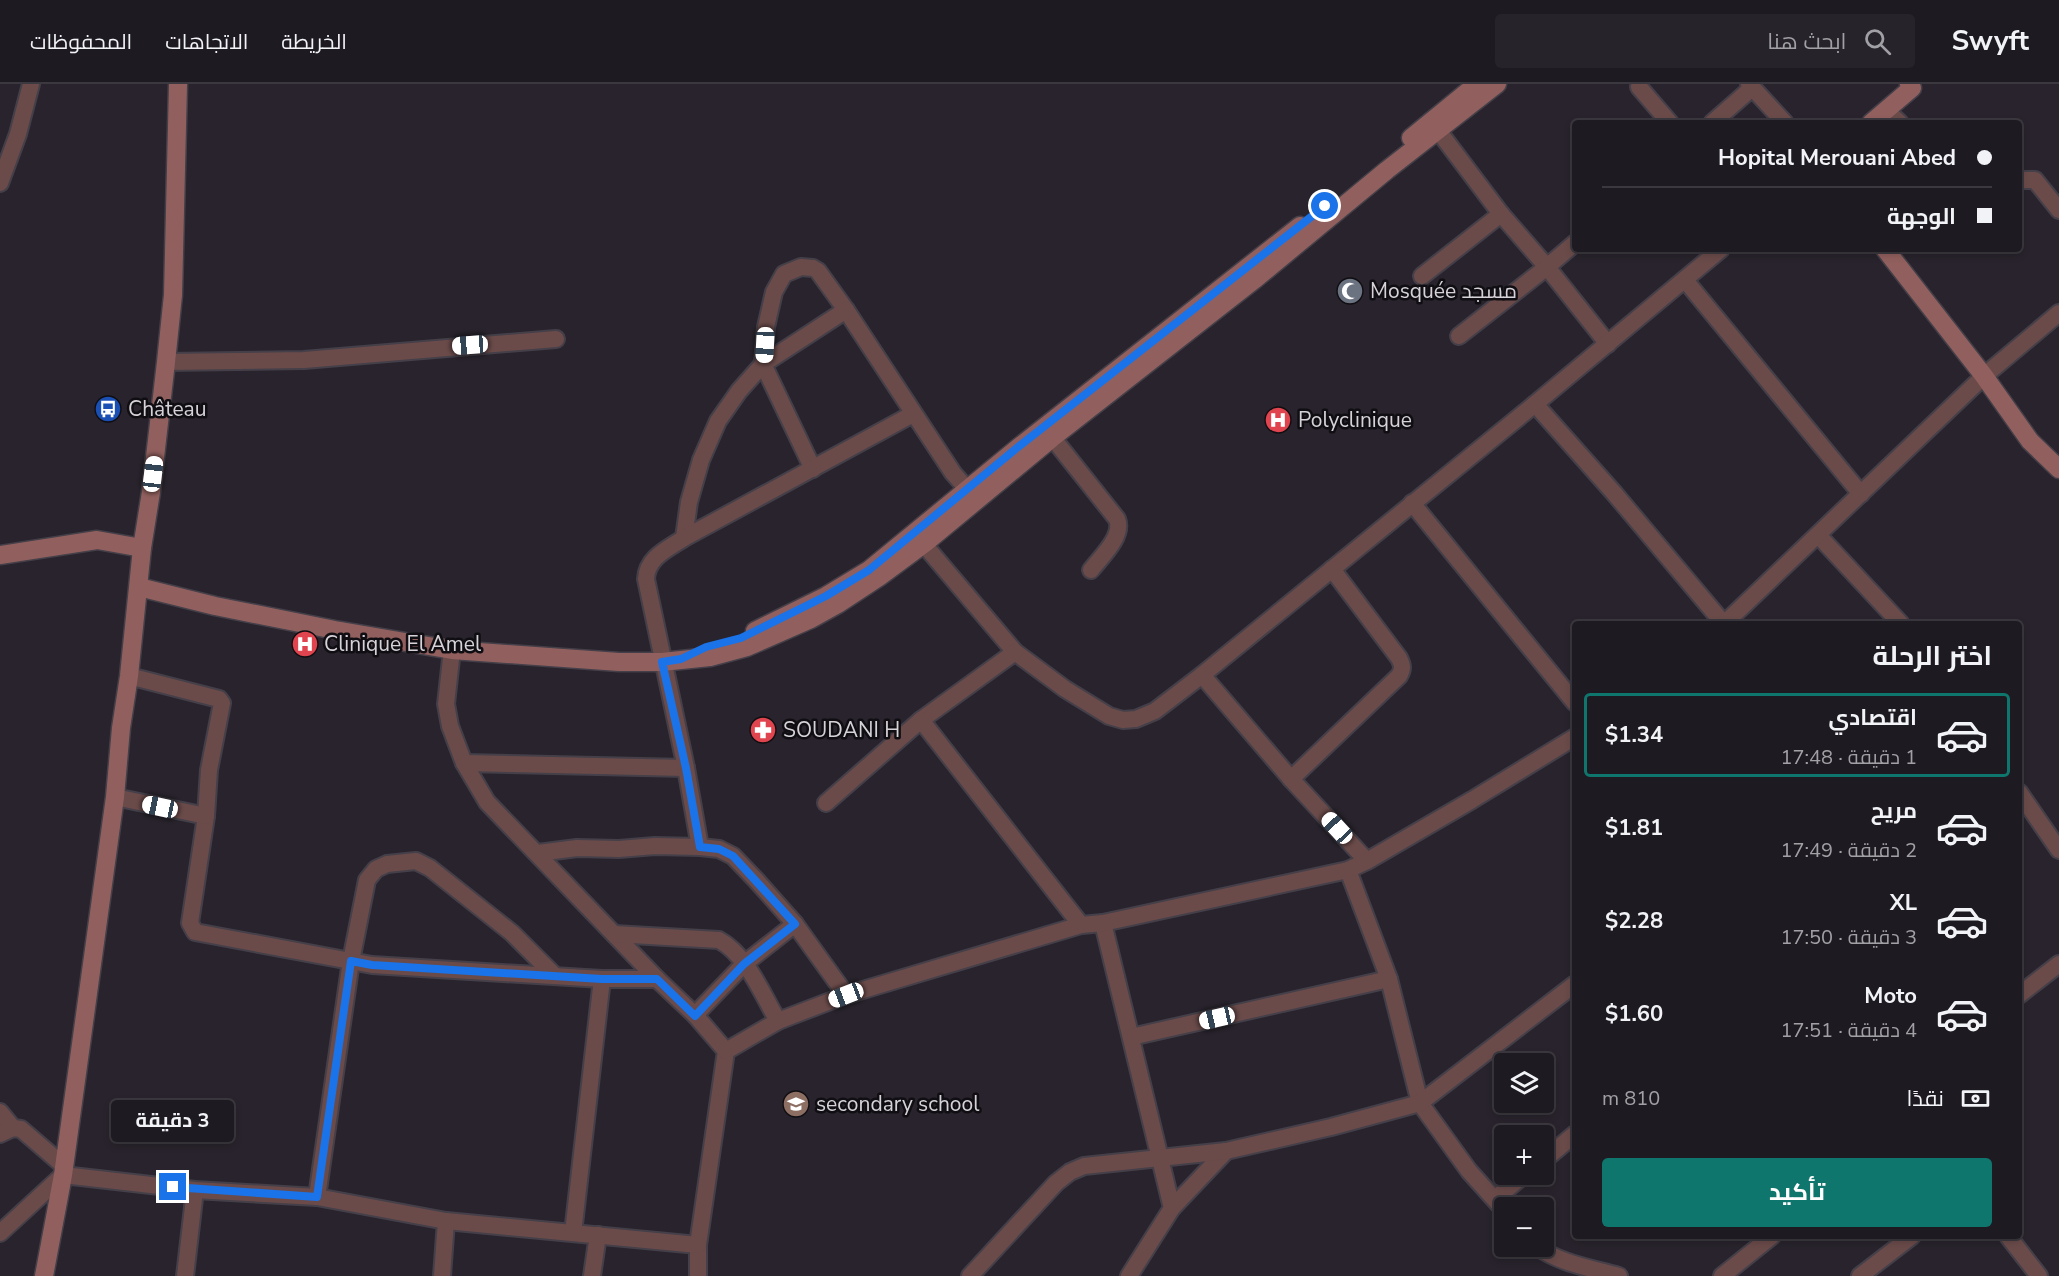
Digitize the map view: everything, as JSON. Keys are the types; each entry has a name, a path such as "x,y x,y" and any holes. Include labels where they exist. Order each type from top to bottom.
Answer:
{"main road":[{"path":"44,1276 63,1171 115,797 142,548 151,492 174,284 178,84"},
{"path":"920,538 1048,433 1387,170 1477,84"},
{"path":"1435,126 1497,84"},
{"path":"1874,120 1913,85"},
{"path":"1887,252 1984,376 2030,441 2056,462"},
{"path":"139,587 191,601 270,617 452,650 619,662 662,662 710,657 747,647 811,619 879,577 968,490 1048,433"},
{"path":"0,555 97,540 142,548"}],"street":[{"path":"0,183 18,134 31,84"},
{"path":"1716,120 1751,86 1782,120"},
{"path":"1639,87 1667,120"},
{"path":"1886,110 1897,120"},
{"path":"1435,126 1501,214 1547,267 1608,344"},
{"path":"2022,180 2035,180 2059,210"},
{"path":"1422,276 1501,214"},
{"path":"1459,336 1572,246"},
{"path":"920,538 1015,652 1065,689 1109,716 1123,720 1136,719 1155,711 1202,675 1717,252"},
{"path":"813,469 764,364 766,327 774,292 784,274 801,267 818,271 953,473 968,490"},
{"path":"1684,280 1861,494"},
{"path":"684,538 688,502 701,460 718,421 739,391 764,364 846,310"},
{"path":"1727,621 1984,376 2059,313"},
{"path":"165,362 304,360 556,339"},
{"path":"1534,404 1614,492 1722,621"},
{"path":"700,847 686,768 662,662 646,570 658,555 684,538 913,414"},
{"path":"1048,433 1117,519 1119,525 1119,531 1091,570"},
{"path":"1412,503 1572,699"},
{"path":"1818,536 1897,621"},
{"path":"1291,779 1399,676 1402,670 1399,658 1332,569"},
{"path":"452,650 446,704 450,726 464,763 487,802 695,1016 726,1051 698,1245 698,1276"},
{"path":"826,803 921,720 1015,652"},
{"path":"1202,675 1291,779 1367,861"},
{"path":"129,676 221,700 209,770 206,816 190,923 192,929 207,935 372,965 602,979 657,979"},
{"path":"921,720 1081,925"},
{"path":"726,1051 778,1021 846,995 1081,925 1348,870 1367,861 1572,739"},
{"path":"464,763 686,768"},
{"path":"2022,796 2059,850"},
{"path":"115,797 206,816"},
{"path":"538,854 577,848 619,849 655,846 719,849 733,856 795,924 846,995"},
{"path":"317,1197 351,961 367,880 376,870 387,864 416,861 430,868 512,933 555,976"},
{"path":"1348,870 1389,979 1420,1103 1469,1171 1494,1198"},
{"path":"1103,922 1172,1208"},
{"path":"695,1016 744,964 795,924"},
{"path":"615,934 719,940 728,945 744,964 778,1021"},
{"path":"2022,993 2059,964"},
{"path":"573,1233 602,979"},
{"path":"1131,1037 1389,979"},
{"path":"970,1276 1070,1172 1084,1166 1226,1151 1331,1127 1420,1103 1572,986"},
{"path":"0,1112 6,1131 21,1129 63,1171 195,1190 317,1197 446,1221 698,1245"},
{"path":"1554,1152 1572,1137"},
{"path":"1128,1276 1172,1208 1226,1151"},
{"path":"0,1233 63,1171"},
{"path":"1506,1197 1516,1185"},
{"path":"185,1276 195,1190"},
{"path":"442,1276 446,1221"},
{"path":"592,1276 598,1235"},
{"path":"1722,1276 1768,1239"},
{"path":"1860,1276 1908,1239"},
{"path":"2010,1239 2039,1276"},
{"path":"1553,1257 1573,1265 1619,1276"}],"place":[{"name":"Mosquée مسجد","path":"1350,291"},
{"name":"Château","path":"108,409"},
{"name":"Polyclinique","path":"1278,420"},
{"name":"Clinique El Amel","path":"305,644"},
{"name":"SOUDANI H","path":"763,730"},
{"name":"secondary school","path":"796,1104"}],"route":[{"path":"173,1187 317,1197 351,961 372,965 602,979 657,979 695,1016 744,964 795,924 733,856 719,849 700,847 686,768 662,662 681,659 706,647 741,638 826,596 869,570 1113,371 1325,206"}]}
